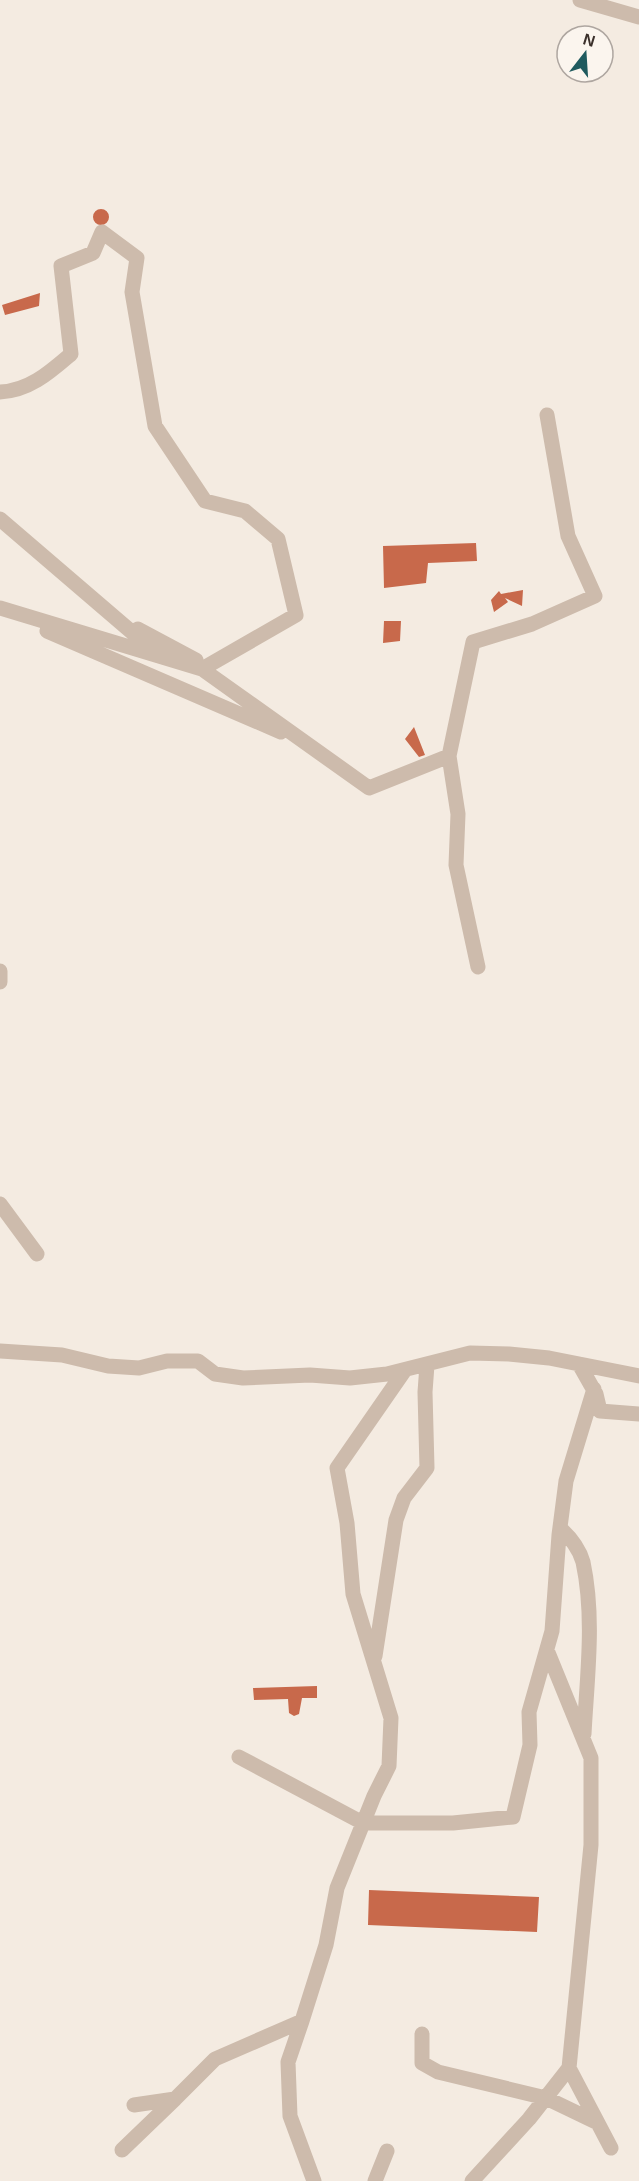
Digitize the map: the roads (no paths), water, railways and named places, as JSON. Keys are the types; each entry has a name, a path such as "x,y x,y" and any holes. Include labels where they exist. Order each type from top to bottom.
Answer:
{"street":[{"path":"580,0 639,17"},
{"path":"0,392 13,392 44,378 71,354 61,266 93,253 102,232 137,258 132,292 155,426 205,501 245,511 278,539 296,615 204,668 0,609"},
{"path":"478,967 456,865 458,814 448,756 473,642 532,624 596,596 568,536 547,415"},
{"path":"0,519 160,656"},
{"path":"0,609 309,744"},
{"path":"112,615 204,668 369,788 448,756"},
{"path":"0,971 0,982"},
{"path":"0,1204 38,1254"},
{"path":"0,1351 62,1355 108,1366 139,1368 167,1361 198,1360 215,1374 243,1378 310,1376 350,1378 405,1370 470,1353 509,1354 639,1376"},
{"path":"374,1662 396,1520 404,1498 427,1468 424,1392 427,1365"},
{"path":"579,1365 594,1389 600,1411 639,1414"},
{"path":"314,2181 290,2116 288,2062 326,1945 338,1888 363,1823 389,1766 391,1718 353,1594 347,1523 337,1468 405,1370"},
{"path":"239,1757 363,1823 453,1823 513,1817 530,1745 529,1712 552,1631 566,1481 594,1389"},
{"path":"560,1528 571,1538 582,1560 590,1633 584,1740"},
{"path":"472,2181 546,2098 569,2068 591,1845 591,1758 547,1650"},
{"path":"122,2150 215,2059 302,2021"},
{"path":"422,2034 422,2063 438,2072 546,2098 598,2123"},
{"path":"569,2068 611,2148"},
{"path":"134,2105 175,2099"},
{"path":"375,2181 387,2151"}]}
